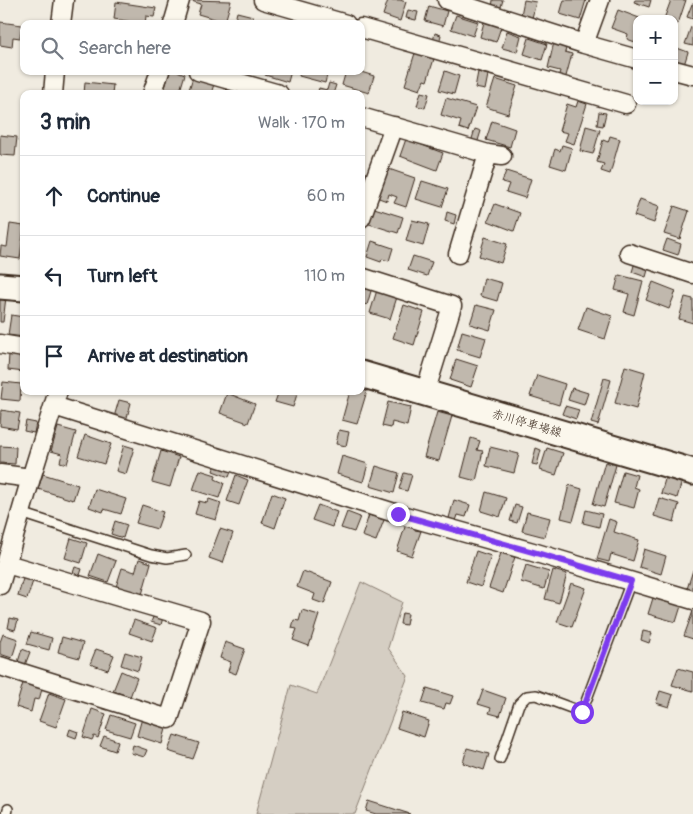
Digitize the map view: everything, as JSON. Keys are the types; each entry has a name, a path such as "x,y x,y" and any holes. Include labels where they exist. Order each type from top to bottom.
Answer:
{"main road":[{"path":"0,286 20,288"},
{"name":"赤川停車場線","path":"365,375 693,472"}],"street":[{"path":"62,20 64,0"},
{"path":"175,20 180,0"},
{"path":"263,0 332,20"},
{"path":"446,0 633,58"},
{"path":"584,44 600,0"},
{"path":"365,29 626,104"},
{"path":"678,71 693,75"},
{"path":"53,90 55,75"},
{"path":"153,90 159,75"},
{"path":"212,75 265,90"},
{"path":"365,118 495,155 458,254"},
{"path":"365,207 394,126"},
{"path":"630,253 693,274"},
{"path":"365,278 452,306 425,393"},
{"path":"0,344 20,347"},
{"path":"0,585 56,399 398,514 693,600"},
{"path":"0,474 31,478"},
{"path":"0,666 169,720 201,620 7,564"}],"lane":[{"path":"21,512 151,555 168,558 186,556"},
{"path":"500,759 519,704 528,696 536,695 582,712 631,581"}],"shaded area":[{"path":"361,582 402,602 388,648 408,676 355,814 256,814 291,685 317,694"}],"building":[{"path":"188,0 231,1 226,20 218,20 198,14 201,4"},
{"path":"388,0 406,2 400,21 383,15"},
{"path":"493,0 503,0 500,10 492,8"},
{"path":"524,0 536,2 532,18 521,15"},
{"path":"564,0 586,0 580,20 560,14"},
{"path":"635,0 651,0 649,7 634,2"},
{"path":"671,0 686,0 678,24 678,15 665,15"},
{"path":"116,2 156,8 154,17 146,16 146,20 114,19"},
{"path":"693,4 693,19 687,17"},
{"path":"429,6 447,11 443,26 425,21"},
{"path":"408,10 418,12 416,20 406,18"},
{"path":"618,10 633,16 633,41 627,39 628,34 611,28"},
{"path":"237,12 253,16 252,20 235,20"},
{"path":"456,15 478,22 473,36 451,29"},
{"path":"0,22 20,25 20,38 13,37 12,47 0,45"},
{"path":"484,22 501,27 496,42 480,37"},
{"path":"691,27 693,28 693,46 685,44"},
{"path":"507,31 521,36 517,52 502,48"},
{"path":"435,33 441,35 439,43 433,41"},
{"path":"529,38 547,44 542,60 524,54"},
{"path":"554,42 567,45 565,52 572,54 565,80 558,78 560,71 548,68"},
{"path":"678,48 688,52 684,65 678,63"},
{"path":"415,53 434,59 427,81 424,80 420,90 405,85"},
{"path":"445,71 459,76 454,94 439,90"},
{"path":"478,72 488,75 485,90 475,88"},
{"path":"365,73 374,76 369,93 365,90 342,85 345,75 365,75"},
{"path":"169,75 185,75 180,90 164,90"},
{"path":"265,75 290,75 288,82"},
{"path":"299,75 327,75 325,83"},
{"path":"193,77 214,84 212,90 189,90"},
{"path":"495,79 517,86 508,114 486,107"},
{"path":"85,82 113,85 112,90 84,90"},
{"path":"329,83 336,85 334,90 327,90"},
{"path":"228,87 238,90 227,90"},
{"path":"421,92 429,94 425,108 417,106"},
{"path":"446,98 476,107 468,131 459,128 461,121 441,115"},
{"path":"578,101 587,104 574,144 565,141 568,133 559,131 567,104 576,107"},
{"path":"599,112 606,113 603,126 597,125"},
{"path":"492,121 515,129 510,147 486,140"},
{"path":"586,126 600,130 593,154 580,151"},
{"path":"475,129 481,131 477,144 471,142"},
{"path":"0,135 17,137 15,156 0,155"},
{"path":"610,136 620,139 610,174 601,171 604,164 597,162 603,140 608,142"},
{"path":"406,139 443,153 437,170 400,156"},
{"path":"562,145 572,148 566,170 550,165 555,149 560,151"},
{"path":"386,168 415,178 406,207 394,203 397,197 389,194 387,201 376,197"},
{"path":"506,171 531,179 525,198 506,192 509,184 502,182"},
{"path":"422,181 448,189 442,207 416,199"},
{"path":"640,199 659,206 654,223 634,216"},
{"path":"495,204 520,213 514,231 488,221"},
{"path":"674,206 689,211 680,239 664,234"},
{"path":"371,207 403,217 398,233 366,223"},
{"path":"447,212 456,215 454,224 445,221"},
{"path":"412,220 429,224 423,246 406,241"},
{"path":"10,224 20,225 20,259 0,256 1,246 7,247"},
{"path":"485,237 507,244 501,263 479,256"},
{"path":"667,239 681,244 678,255 663,250"},
{"path":"372,241 393,248 389,261 382,259 381,262 367,257"},
{"path":"413,256 432,262 427,276 408,270"},
{"path":"635,262 649,266 646,277 632,272"},
{"path":"619,275 643,281 634,315 624,312 629,294 615,290"},
{"path":"484,278 502,283 497,301 480,296"},
{"path":"653,282 676,291 669,309 646,300"},
{"path":"365,289 371,291 367,305 365,304"},
{"path":"377,290 397,297 390,319 370,313"},
{"path":"0,297 6,297 3,322 0,322"},
{"path":"685,297 693,299 693,323 679,319"},
{"path":"404,305 424,312 414,345 393,338"},
{"path":"476,305 496,310 490,330 470,324"},
{"path":"586,307 612,316 605,339 578,330"},
{"path":"11,315 20,316 20,336 8,335"},
{"path":"462,331 486,338 480,357 457,350"},
{"path":"9,354 20,355 20,372 8,370"},
{"path":"456,359 478,366 471,387 450,380"},
{"path":"625,366 645,372 636,409 615,403"},
{"path":"537,375 565,384 559,405 530,396"},
{"path":"604,378 611,380 598,425 591,423"},
{"path":"3,382 20,384 20,401 1,399"},
{"path":"572,388 588,393 584,405 568,400"},
{"path":"365,391 367,391 357,424 342,420 349,395 365,395"},
{"path":"226,395 232,395 255,404 248,423 220,413"},
{"path":"278,395 297,395 293,407 275,402"},
{"path":"119,400 131,403 126,421 114,417"},
{"path":"388,402 411,407 407,426 392,422 391,428 382,426"},
{"path":"565,406 579,410 576,419 562,414"},
{"path":"1,410 20,413 17,429 0,426"},
{"path":"437,412 452,416 439,461 424,457"},
{"path":"26,421 36,423 34,433 24,431"},
{"path":"58,427 76,432 67,464 60,462 62,454 51,451"},
{"path":"339,430 349,432 346,446 336,444"},
{"path":"85,435 111,444 104,464 78,456"},
{"path":"471,438 480,441 477,450 483,451 476,481 461,477"},
{"path":"124,445 134,448 126,474 116,471"},
{"path":"0,446 16,447 15,464 0,463"},
{"path":"490,447 519,454 514,473 486,466"},
{"path":"536,448 541,450 537,465 532,464"},
{"path":"547,448 563,453 556,475 540,470"},
{"path":"161,451 179,457 170,487 152,482"},
{"path":"342,456 368,464 363,482 337,474"},
{"path":"605,462 616,465 604,507 593,504"},
{"path":"216,463 232,469 229,477 213,471"},
{"path":"376,466 399,473 394,493 370,486"},
{"path":"200,470 216,475 215,479 224,483 219,498 193,490"},
{"path":"623,471 637,475 634,487 639,489 634,508 614,503"},
{"path":"404,473 412,475 407,491 399,489"},
{"path":"43,474 78,485 73,500 38,489"},
{"path":"236,475 248,480 239,505 227,501"},
{"path":"666,476 682,481 677,498 661,493"},
{"path":"569,485 582,489 573,521 561,518"},
{"path":"95,489 126,499 121,514 104,509 103,512 89,507"},
{"path":"486,492 506,498 500,517 481,511"},
{"path":"272,493 285,498 275,528 262,523"},
{"path":"659,498 679,504 674,522 654,516"},
{"path":"209,499 221,503 216,520 195,514 199,501 207,503"},
{"path":"454,500 470,505 466,517 458,515 456,521 449,518"},
{"path":"142,505 163,512 157,529 136,523"},
{"path":"318,505 337,512 332,527 312,520"},
{"path":"515,505 522,507 517,523 510,521"},
{"path":"586,510 602,514 599,527 583,523"},
{"path":"347,512 360,517 354,532 341,528"},
{"path":"527,512 550,518 545,537 522,531"},
{"path":"369,515 384,520 376,541 362,536"},
{"path":"609,519 617,522 614,532 639,540 633,561 611,554 609,562 597,559"},
{"path":"115,521 127,525 123,538 111,534"},
{"path":"406,524 416,527 415,530 421,531 412,556 397,551"},
{"path":"220,529 233,533 223,563 209,558"},
{"path":"71,538 87,543 81,563 65,558"},
{"path":"644,549 666,556 661,574 639,567"},
{"path":"476,551 491,556 481,587 466,582"},
{"path":"501,553 515,557 503,593 489,588"},
{"path":"98,554 116,561 108,582 90,576"},
{"path":"139,559 151,563 141,598 115,590 122,568 135,572"},
{"path":"526,565 549,572 544,589 521,582"},
{"path":"75,567 82,569 79,578 72,576"},
{"path":"553,570 567,574 559,603 545,599"},
{"path":"693,570 693,591 687,589"},
{"path":"303,571 332,582 324,604 313,600 315,594 297,587"},
{"path":"24,575 34,578 27,599 18,596"},
{"path":"571,583 586,588 572,627 557,622"},
{"path":"653,598 681,606 676,622 648,614"},
{"path":"302,610 319,615 309,646 293,640 297,629 292,628 294,620 299,621"},
{"path":"693,611 693,639 684,636"},
{"path":"402,613 408,614 406,625 400,624"},
{"path":"154,615 163,617 161,625 151,622"},
{"path":"10,618 18,620 15,630 8,628"},
{"path":"134,620 157,628 152,641 129,633"},
{"path":"643,631 652,633 649,643 641,640"},
{"path":"31,632 52,638 49,650 27,644"},
{"path":"3,634 18,639 12,658 0,654 0,642"},
{"path":"62,637 83,643 79,658 58,652"},
{"path":"225,642 245,649 236,674 228,671 231,662 220,658"},
{"path":"22,649 30,652 25,665 18,662"},
{"path":"96,649 114,655 108,670 90,664"},
{"path":"125,652 142,657 138,671 121,665"},
{"path":"678,668 693,672 693,691 672,685"},
{"path":"121,671 137,678 130,697 113,691"},
{"path":"23,683 42,689 39,700 34,699 31,712 16,707"},
{"path":"427,688 453,696 450,704 446,703 444,709 422,703"},
{"path":"483,690 506,698 500,716 489,713 491,708 478,704"},
{"path":"660,691 673,695 669,707 656,703"},
{"path":"49,693 66,699 56,727 39,721"},
{"path":"92,709 106,714 98,738 94,736 92,740 83,737"},
{"path":"402,712 429,721 424,737 397,728"},
{"path":"111,715 135,723 130,737 106,730"},
{"path":"142,718 167,725 162,744 137,736"},
{"path":"70,729 78,732 76,738 68,735"},
{"path":"174,735 199,743 193,759 168,751"},
{"path":"104,736 118,741 115,751 100,746"},
{"path":"133,745 147,750 144,757 131,753"},
{"path":"467,748 489,754 484,770 463,763"},
{"path":"369,801 410,814 376,814 366,811"}],"route":[{"path":"398,514 631,581 582,712"}]}
